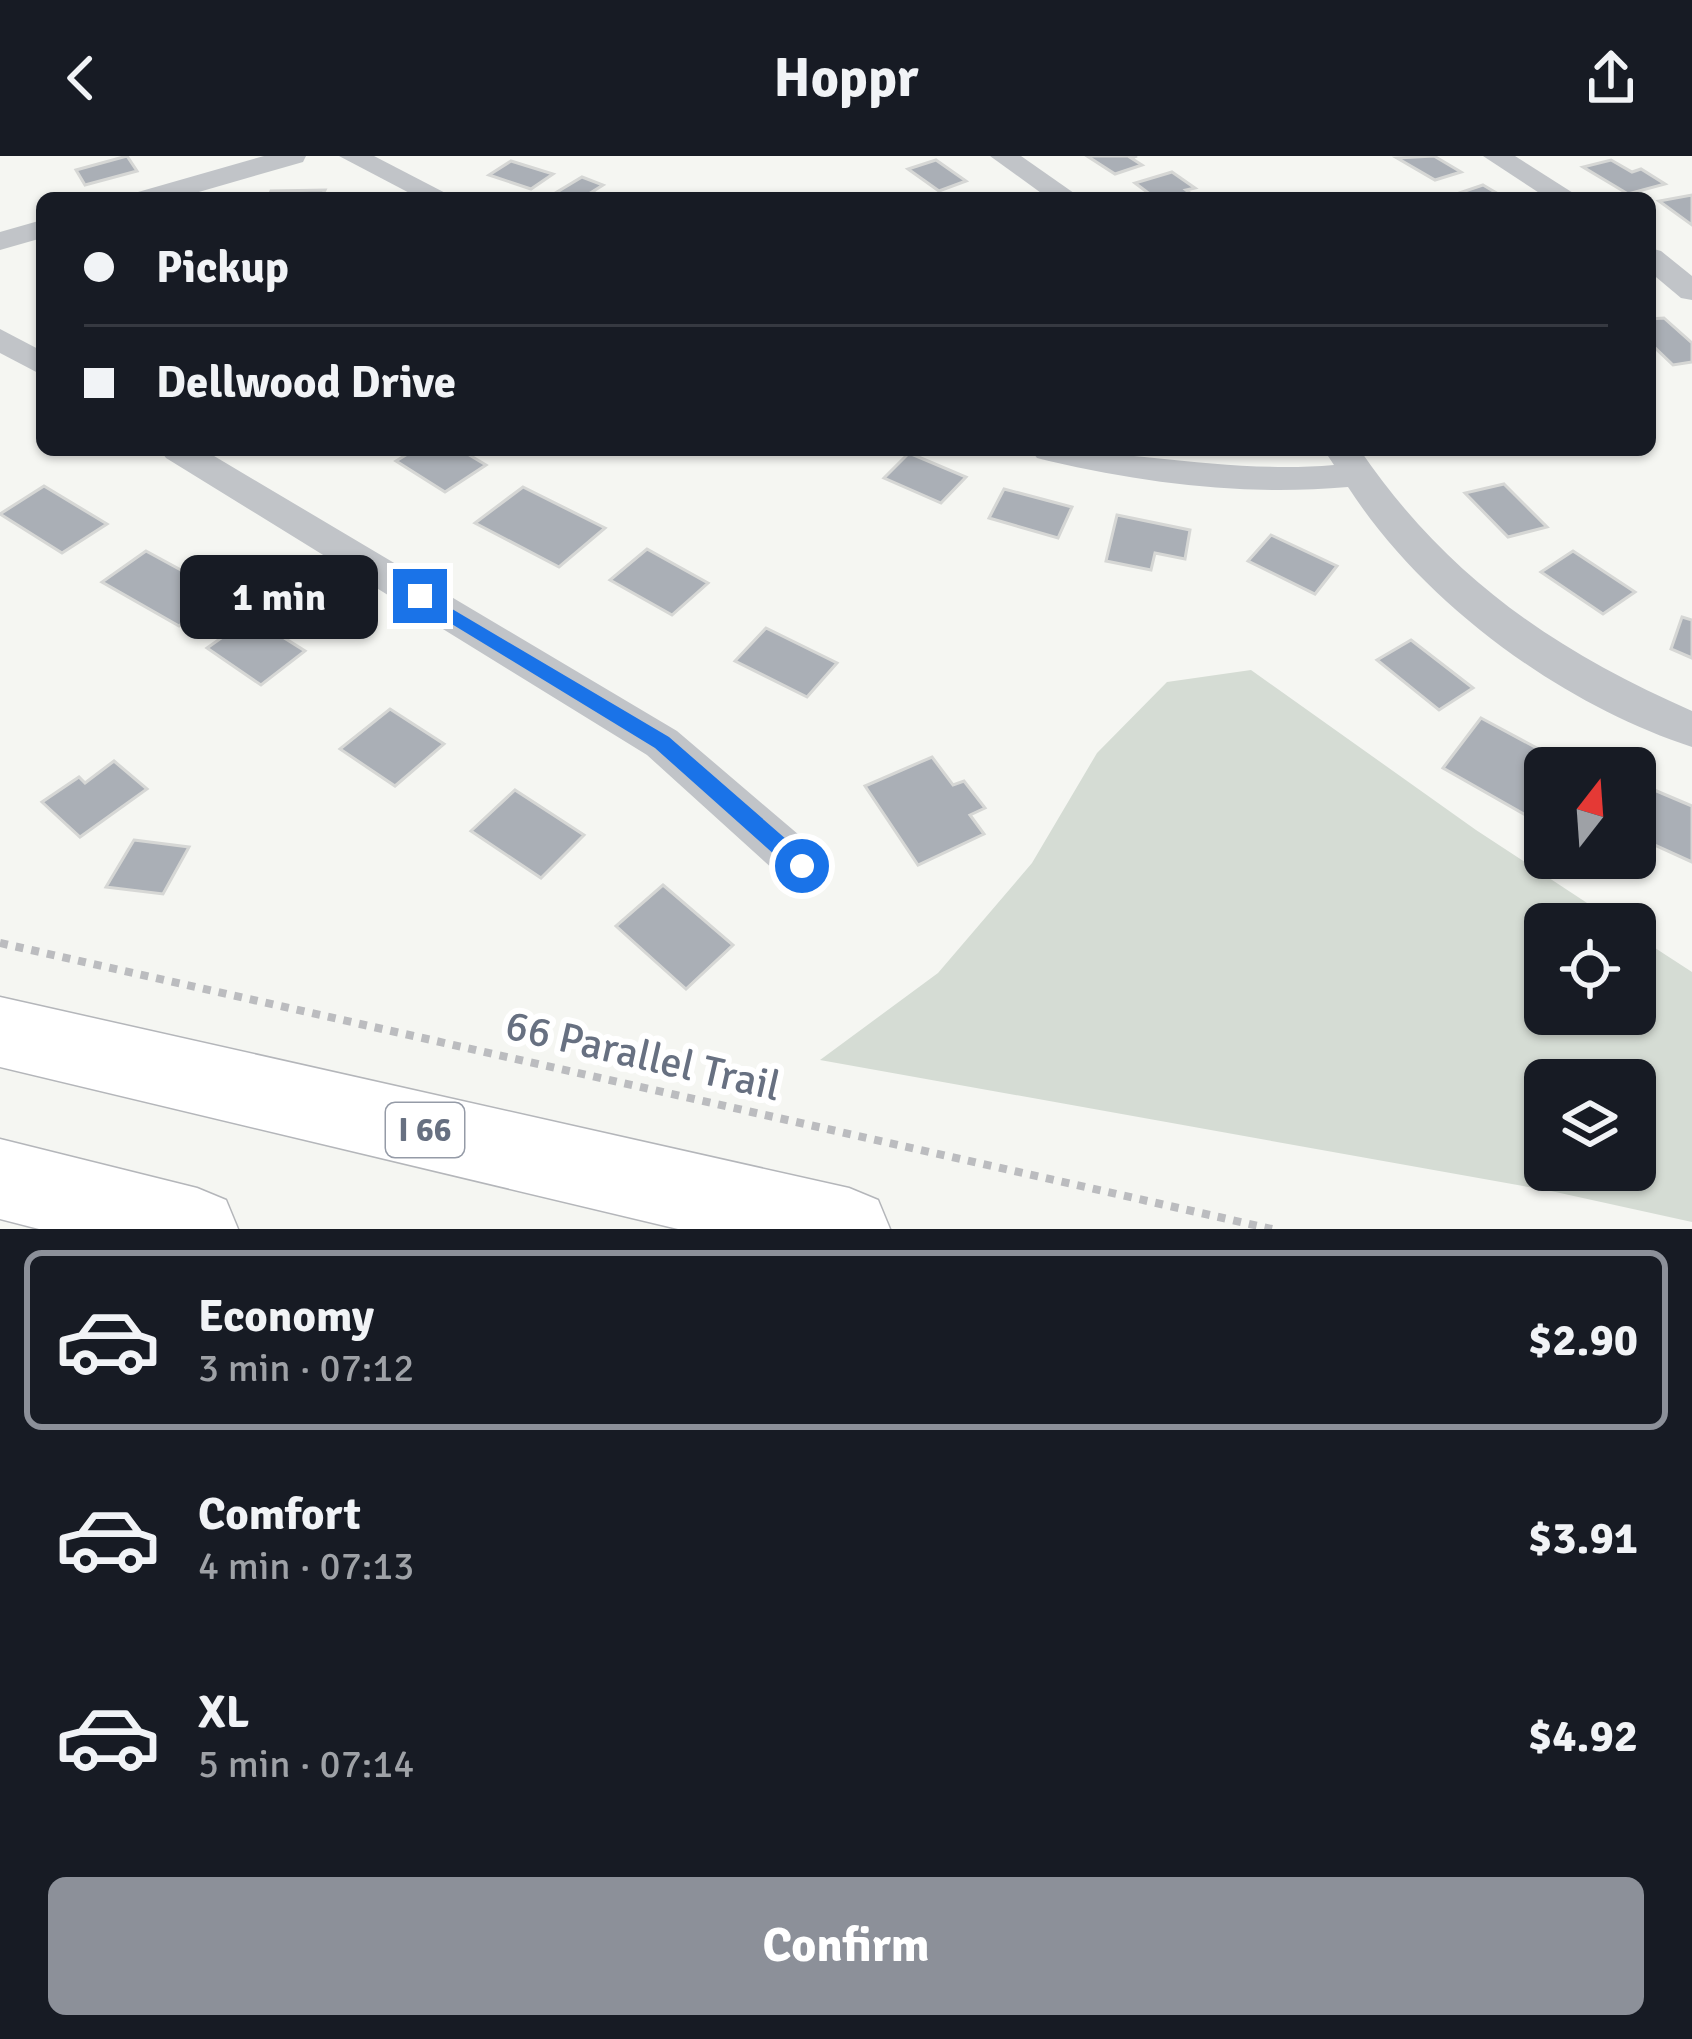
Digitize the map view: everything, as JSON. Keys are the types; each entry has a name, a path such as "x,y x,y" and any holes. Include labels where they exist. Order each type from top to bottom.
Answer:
{"highway":[{"name":"I 66","path":"0,1032 849,1229"},
{"path":"0,1178 197,1229"}],"street":[{"path":"169,192 292,156"},
{"path":"352,156 429,192"},
{"path":"1003,156 1058,192"},
{"path":"1496,156 1557,192"},
{"path":"0,241 36,231"},
{"path":"1656,261 1692,291"},
{"path":"0,340 36,361"},
{"path":"188,456 662,743 802,866"},
{"path":"1077,456 1180,478 1237,482 1350,462 1400,532 1494,617 1606,689 1692,730"}],"path":[{"name":"66 Parallel Trail","path":"0,943 1272,1229"}],"shaded area":[{"path":"1251,670 1524,862 1524,879 1551,879 1587,903 1524,903 1524,1035 1656,1035 1656,949 1692,972 1692,1222 1551,1191 1656,1191 1656,1059 1524,1059 1524,1186 820,1060 938,973 1032,863 1097,753 1167,682"}],"building":[{"path":"127,156 137,171 85,185 76,170"},
{"path":"1087,156 1137,156 1131,158 1142,165 1115,174"},
{"path":"1434,156 1461,172 1435,180 1397,158"},
{"path":"936,160 966,181 939,191 908,169"},
{"path":"1611,160 1632,172 1641,169 1665,184 1625,192 1583,167"},
{"path":"511,161 553,174 531,189 489,175"},
{"path":"1172,172 1195,188 1147,192 1135,183"},
{"path":"582,177 603,185 592,192 557,192"},
{"path":"1483,185 1495,192 1462,192"},
{"path":"1692,195 1692,225 1659,201"},
{"path":"1664,318 1692,343 1692,362 1673,365 1656,349 1656,319"},
{"path":"404,456 471,456 486,465 445,492 396,461"},
{"path":"906,456 966,477 941,503 884,478"},
{"path":"1504,484 1547,527 1508,537 1465,493"},
{"path":"44,486 107,524 62,553 0,514"},
{"path":"523,487 605,528 559,567 475,523"},
{"path":"1004,489 1072,507 1058,538 989,518"},
{"path":"1117,515 1190,530 1185,559 1155,553 1151,570 1106,561"},
{"path":"1271,535 1337,566 1315,594 1248,561"},
{"path":"647,549 708,583 672,615 610,580"},
{"path":"146,551 223,593 179,626 102,582"},
{"path":"1573,551 1635,592 1603,614 1541,572"},
{"path":"251,617 305,651 261,685 207,648"},
{"path":"1682,617 1692,620 1692,658 1671,649"},
{"path":"766,628 837,663 807,697 735,661"},
{"path":"1411,640 1473,688 1439,710 1377,660"},
{"path":"390,709 444,744 395,786 340,749"},
{"path":"1481,718 1535,747 1524,747 1524,814 1443,768"},
{"path":"932,757 953,785 964,781 985,808 970,815 984,834 918,865 865,786"},
{"path":"114,761 147,789 80,837 42,802 79,777 85,783"},
{"path":"515,790 584,835 541,878 471,831"},
{"path":"1656,791 1692,806 1692,862 1656,846"},
{"path":"134,840 189,847 163,894 106,887"},
{"path":"663,885 733,945 686,989 616,926"}],"route":[{"path":"420,596 662,743 802,866"}]}
